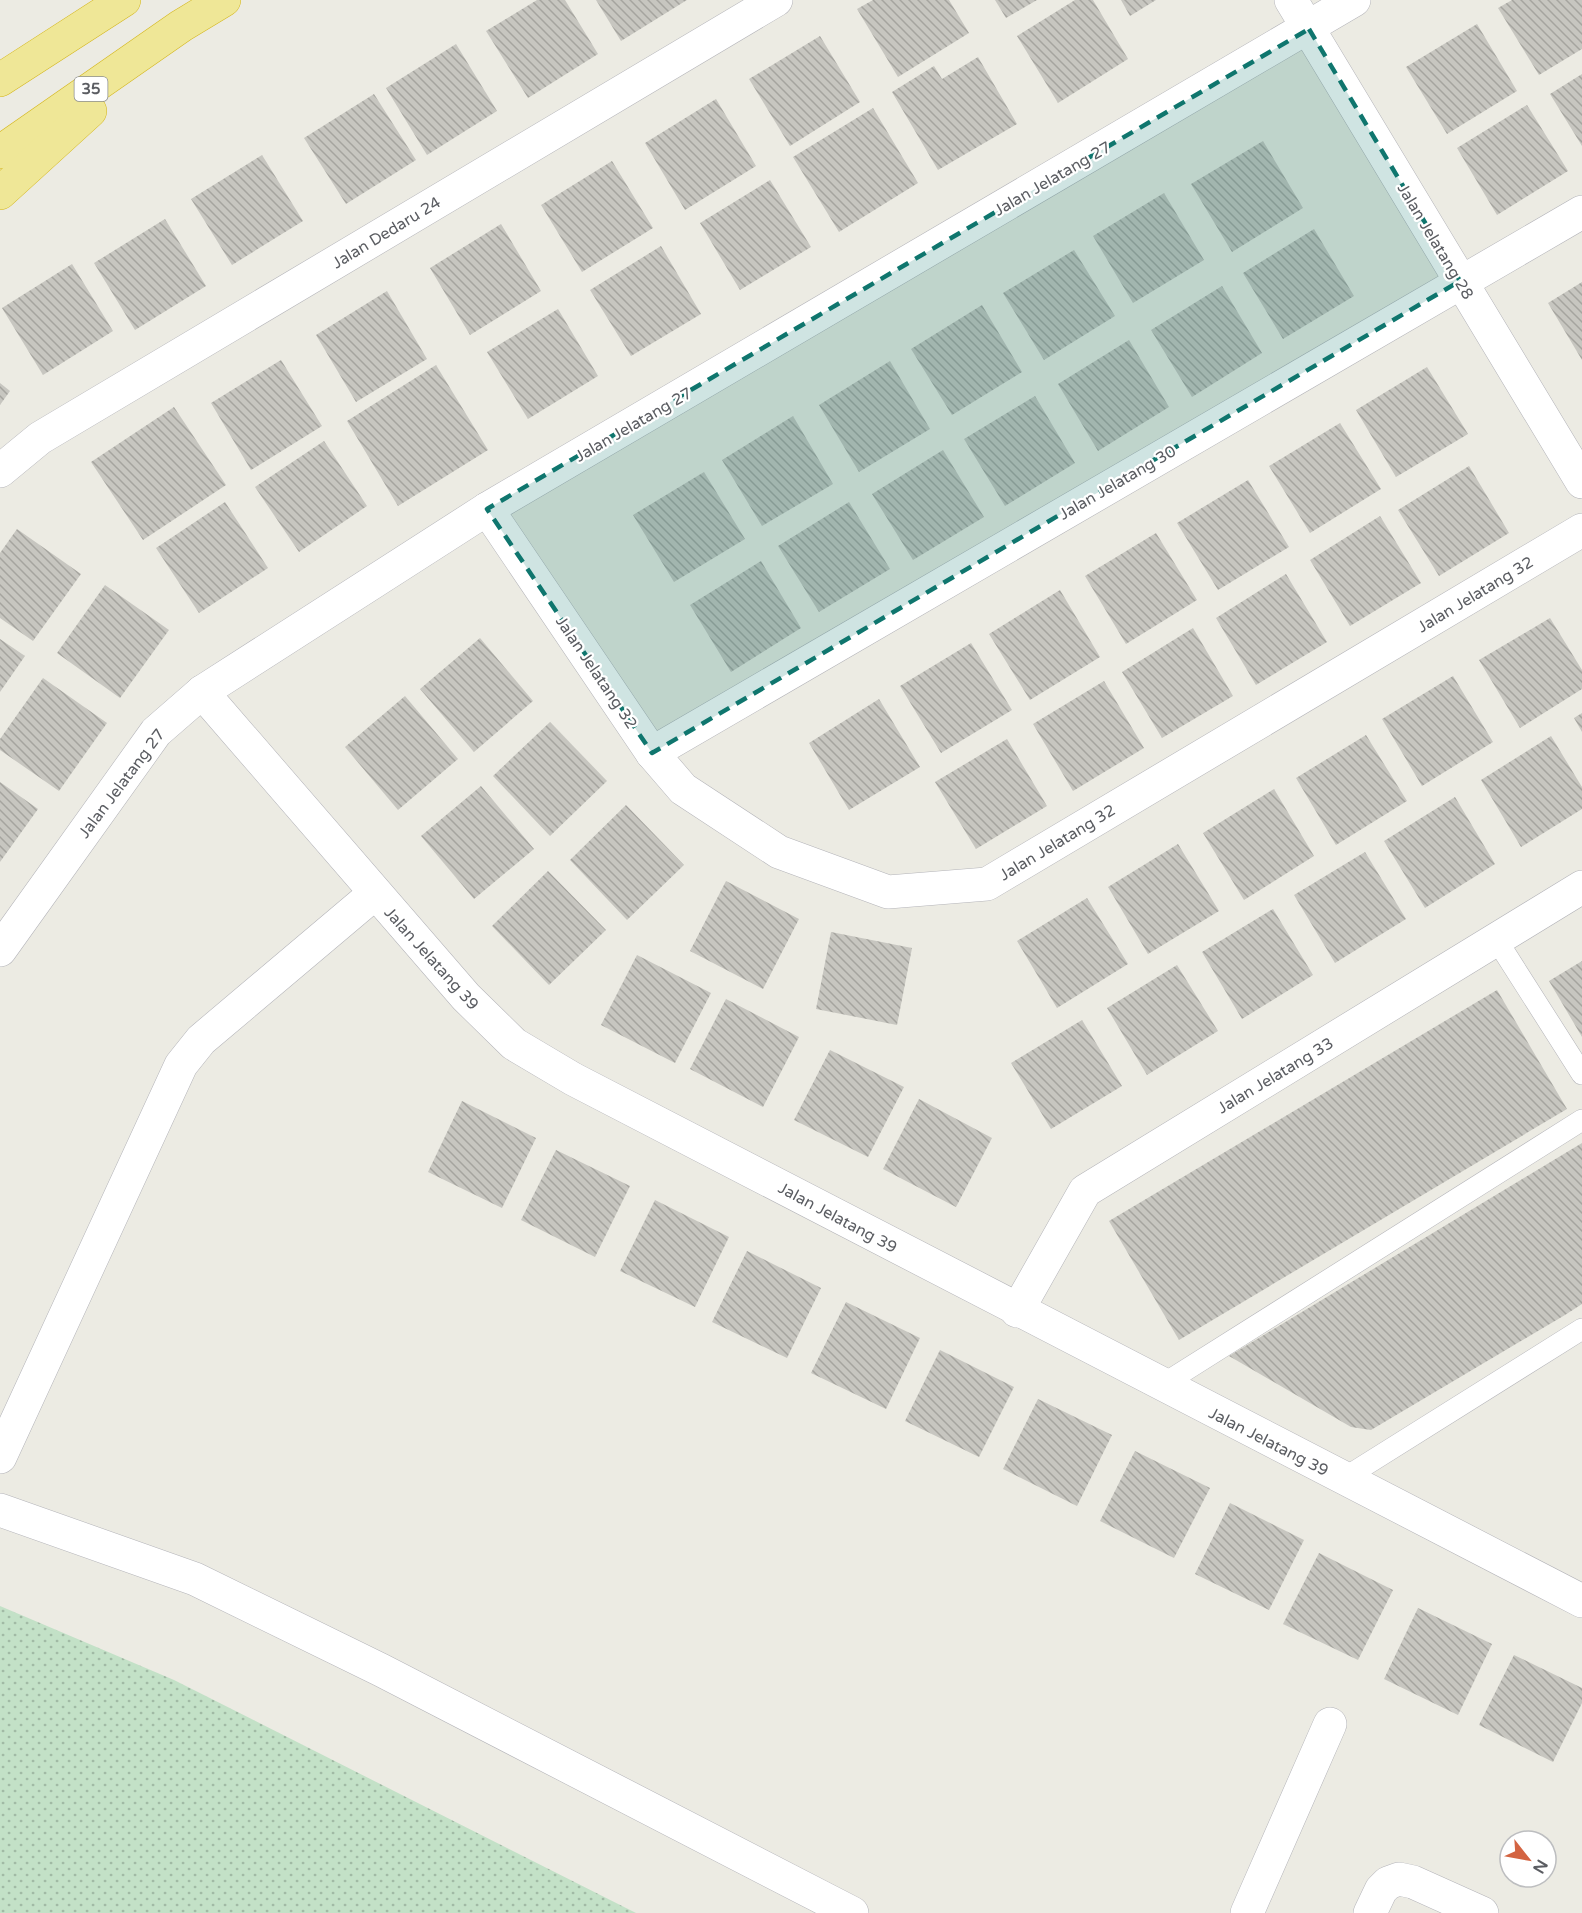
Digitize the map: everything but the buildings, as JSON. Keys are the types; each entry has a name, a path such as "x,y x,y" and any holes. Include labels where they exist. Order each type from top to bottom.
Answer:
{"highway":[{"path":"0,80 124,0"},
{"name":"35","path":"0,152 181,26 224,0"},
{"path":"0,193 181,26"}],"street":[{"name":"Jalan Dedaru 24","path":"0,471 40,438 776,0"},
{"name":"Jalan Jelatang 28","path":"1291,0 1582,482"},
{"name":"Jalan Jelatang 27","path":"0,950 156,732 202,692 487,509 1354,0"},
{"name":"Jalan Jelatang 30","path":"652,753 1582,212"},
{"name":"Jalan Jelatang 32","path":"487,509 652,753 683,789 778,852 888,892 987,884 1582,530"},
{"name":"Jalan Jelatang 39","path":"202,692 374,894 466,997 514,1044 573,1079 1017,1311 1582,1601"},
{"name":"Jalan Jelatang 33","path":"1017,1311 1085,1191 1582,887"},
{"path":"0,1457 181,1065 201,1040 374,894"},
{"path":"0,1510 195,1579 381,1670 852,1913"},
{"path":"1247,1913 1330,1725"},
{"path":"1370,1913 1381,1890 1388,1883 1399,1879 1413,1882 1482,1913"}],"lane":[{"path":"1496,939 1582,1074"},
{"path":"1162,1385 1582,1120"},
{"path":"1343,1479 1582,1329"}],"highlighted area":[{"path":"1309,29 1460,281 652,753 487,509"}],"green space":[{"path":"0,1606 174,1680 636,1913 0,1913"}]}
